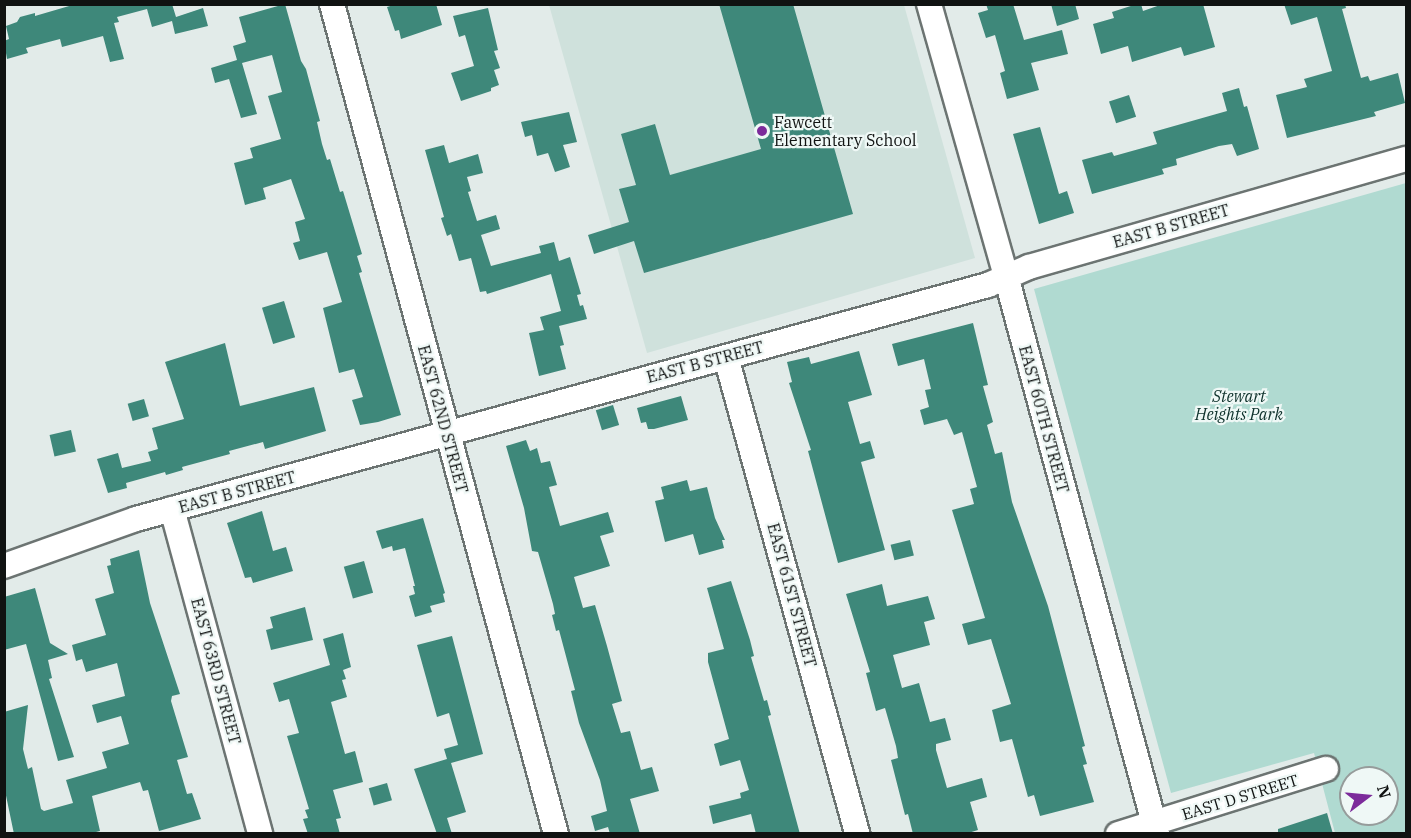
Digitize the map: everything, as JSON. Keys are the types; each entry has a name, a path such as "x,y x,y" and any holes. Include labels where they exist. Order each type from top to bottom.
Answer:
{"street":[{"name":"EAST 62ND STREET","path":"332,4 556,834"},
{"name":"EAST 60TH STREET","path":"928,4 1006,276 1156,828"},
{"name":"EAST B STREET","path":"4,566 172,509 988,285 1006,276 1407,159"},
{"name":"EAST 61ST STREET","path":"726,357 857,834"},
{"name":"EAST 63RD STREET","path":"172,509 260,834"},
{"name":"EAST D STREET","path":"1118,834 1156,828 1326,769"}],"shaded area":[{"name":"Fawcett Elementary School","path":"549,5 904,5 975,258 647,353"}],"green space":[{"name":"Stewart Heights Park","path":"1406,183 1406,833 1335,833 1314,753 1171,793 1034,289"}],"building":[{"path":"76,4 172,4 176,17 203,8 208,26 175,34 172,21 152,27 147,9 117,17 119,22 114,23 124,59 110,62 103,36 62,47 60,39 26,48 28,53 7,59 4,41 9,39 6,26 17,22 20,17 35,13 35,16"},
{"path":"285,4 320,121 317,122 322,144 327,160 330,159 340,192 343,191 362,254 357,256 362,272 359,273 401,415 378,422 360,425 352,400 363,397 354,369 339,373 323,308 342,302 327,252 299,260 293,243 300,241 295,222 305,219 291,179 263,188 266,199 245,205 234,163 253,158 250,148 281,139 268,96 282,92 272,55 242,63 257,114 241,118 229,79 215,83 211,68 237,60 233,46 246,42 239,17"},
{"path":"397,4 436,4 442,25 401,39 399,30 395,31 387,7"},
{"path":"719,4 793,4 853,214 644,273 634,241 594,254 588,235 629,222 619,189 636,185 621,134 655,124 670,175 761,149"},
{"path":"986,4 1013,4 1024,40 1062,30 1068,54 1031,63 1039,90 1007,99 1000,73 1005,71 995,35 986,38 978,13 988,10"},
{"path":"1051,4 1075,4 1079,19 1057,26"},
{"path":"1141,4 1143,11 1163,4 1203,4 1215,47 1184,56 1181,47 1132,62 1128,46 1101,54 1093,24 1114,18 1112,12"},
{"path":"1284,4 1345,4 1346,8 1342,9 1361,78 1368,76 1370,81 1398,73 1405,103 1374,112 1376,116 1287,138 1276,95 1307,87 1304,79 1332,71 1317,17 1291,25"},
{"path":"488,8 498,50 494,51 500,68 494,70 499,85 491,88 491,91 461,101 451,73 474,66 465,35 459,37 453,16"},
{"path":"1239,88 1244,107 1247,106 1259,149 1237,156 1232,144 1219,146 1176,159 1177,165 1162,169 1164,174 1092,194 1082,160 1112,152 1114,156 1157,144 1153,132 1227,111 1222,93"},
{"path":"1129,95 1136,117 1116,123 1109,101"},
{"path":"569,112 577,142 563,145 570,167 555,172 548,153 537,156 532,135 525,137 521,122"},
{"path":"1040,127 1059,194 1067,191 1074,213 1039,224 1013,134"},
{"path":"444,145 449,163 478,154 483,173 467,177 471,191 468,192 477,221 496,215 500,229 481,235 491,266 541,253 539,246 554,242 559,261 570,257 581,294 577,295 580,306 583,305 587,319 559,326 564,345 560,346 566,369 539,376 529,333 544,330 540,317 561,311 551,274 487,294 486,291 480,292 471,258 459,261 451,234 447,236 441,218 444,217 425,150"},
{"path":"284,301 295,337 273,344 262,308"},
{"path":"973,323 988,385 983,386 993,422 987,425 995,454 1002,452 1012,502 1048,606 1085,746 1082,747 1087,764 1083,765 1094,802 1040,816 1034,795 1028,797 1012,739 1000,742 992,710 1011,704 991,639 968,645 962,624 985,618 952,510 974,504 970,489 977,487 962,432 954,435 947,419 924,425 920,410 929,407 925,390 931,389 924,359 898,366 892,344"},
{"path":"225,343 240,406 314,387 326,431 265,449 263,442 229,451 230,454 182,467 183,470 166,475 165,472 126,483 127,488 108,493 97,459 118,453 122,468 151,461 148,452 158,449 152,428 184,419 165,362"},
{"path":"859,351 872,395 848,402 860,444 870,441 875,458 861,462 885,550 838,563 808,451 811,450 789,383 792,382 787,362 809,357 811,364"},
{"path":"681,396 688,420 654,429 648,429 646,422 641,423 637,408"},
{"path":"144,399 149,416 133,421 128,404"},
{"path":"613,405 619,425 602,430 596,410"},
{"path":"71,430 76,451 55,456 50,435"},
{"path":"526,440 530,451 537,448 541,463 550,461 557,485 549,487 560,526 608,512 614,532 600,536 610,566 574,577 583,608 595,605 622,701 612,704 621,733 630,731 641,770 652,767 659,791 630,799 640,834 610,834 608,827 595,831 591,816 607,811 600,780 579,723 571,691 575,690 559,630 556,631 552,615 555,614 553,604 538,552 532,551 524,508 506,446"},
{"path":"687,480 690,491 707,487 715,518 725,540 722,540 724,548 699,555 693,534 665,542 655,501 664,499 661,487"},
{"path":"262,511 273,551 286,547 293,571 253,583 251,577 245,578 227,523"},
{"path":"423,518 445,593 443,594 445,602 430,606 432,612 415,617 409,596 415,594 413,586 415,586 405,548 393,551 392,546 382,549 376,531"},
{"path":"910,540 914,556 894,560 891,545"},
{"path":"139,550 150,603 180,694 172,696 171,701 188,757 177,760 187,794 192,793 201,819 159,831 148,790 143,791 140,782 92,796 100,831 88,834 14,834 4,786 4,712 28,705 23,749 28,769 32,767 41,809 44,811 73,803 66,780 107,768 102,752 129,744 121,716 97,723 92,705 125,696 117,663 86,672 82,659 76,661 72,645 106,635 95,599 114,593 107,566 111,565 110,559"},
{"path":"364,561 373,593 353,599 344,567"},
{"path":"731,581 750,640 754,656 751,657 764,701 767,700 771,715 768,716 800,834 756,834 751,814 713,824 709,806 741,798 740,793 749,790 740,760 720,766 714,744 729,739 708,662 708,653 724,649 707,588"},
{"path":"882,584 887,606 928,596 935,619 924,622 930,645 893,655 902,688 919,683 930,722 945,718 951,740 936,744 936,750 947,788 982,778 987,797 970,802 978,830 965,834 913,834 908,814 905,815 891,760 898,758 896,746 885,708 876,711 866,673 870,672 846,594"},
{"path":"35,588 50,643 68,654 48,660 52,678 49,679 74,757 58,761 26,644 4,650 4,597"},
{"path":"305,607 313,640 271,650 266,630 273,628 270,617"},
{"path":"343,633 351,667 343,670 346,679 342,680 347,697 331,702 345,754 355,751 363,782 333,790 341,818 336,819 340,834 308,834 303,819 308,818 305,810 309,809 287,736 299,733 289,699 279,702 273,683 330,665 323,639"},
{"path":"452,636 483,754 451,763 466,812 447,818 452,834 437,834 414,769 447,759 444,749 458,745 449,713 437,717 417,645"},
{"path":"387,783 392,800 374,806 369,788"},
{"path":"1327,813 1333,834 1278,834 1278,829"}],"place":[{"name":"Fawcett Elementary School","path":"762,131"}]}
